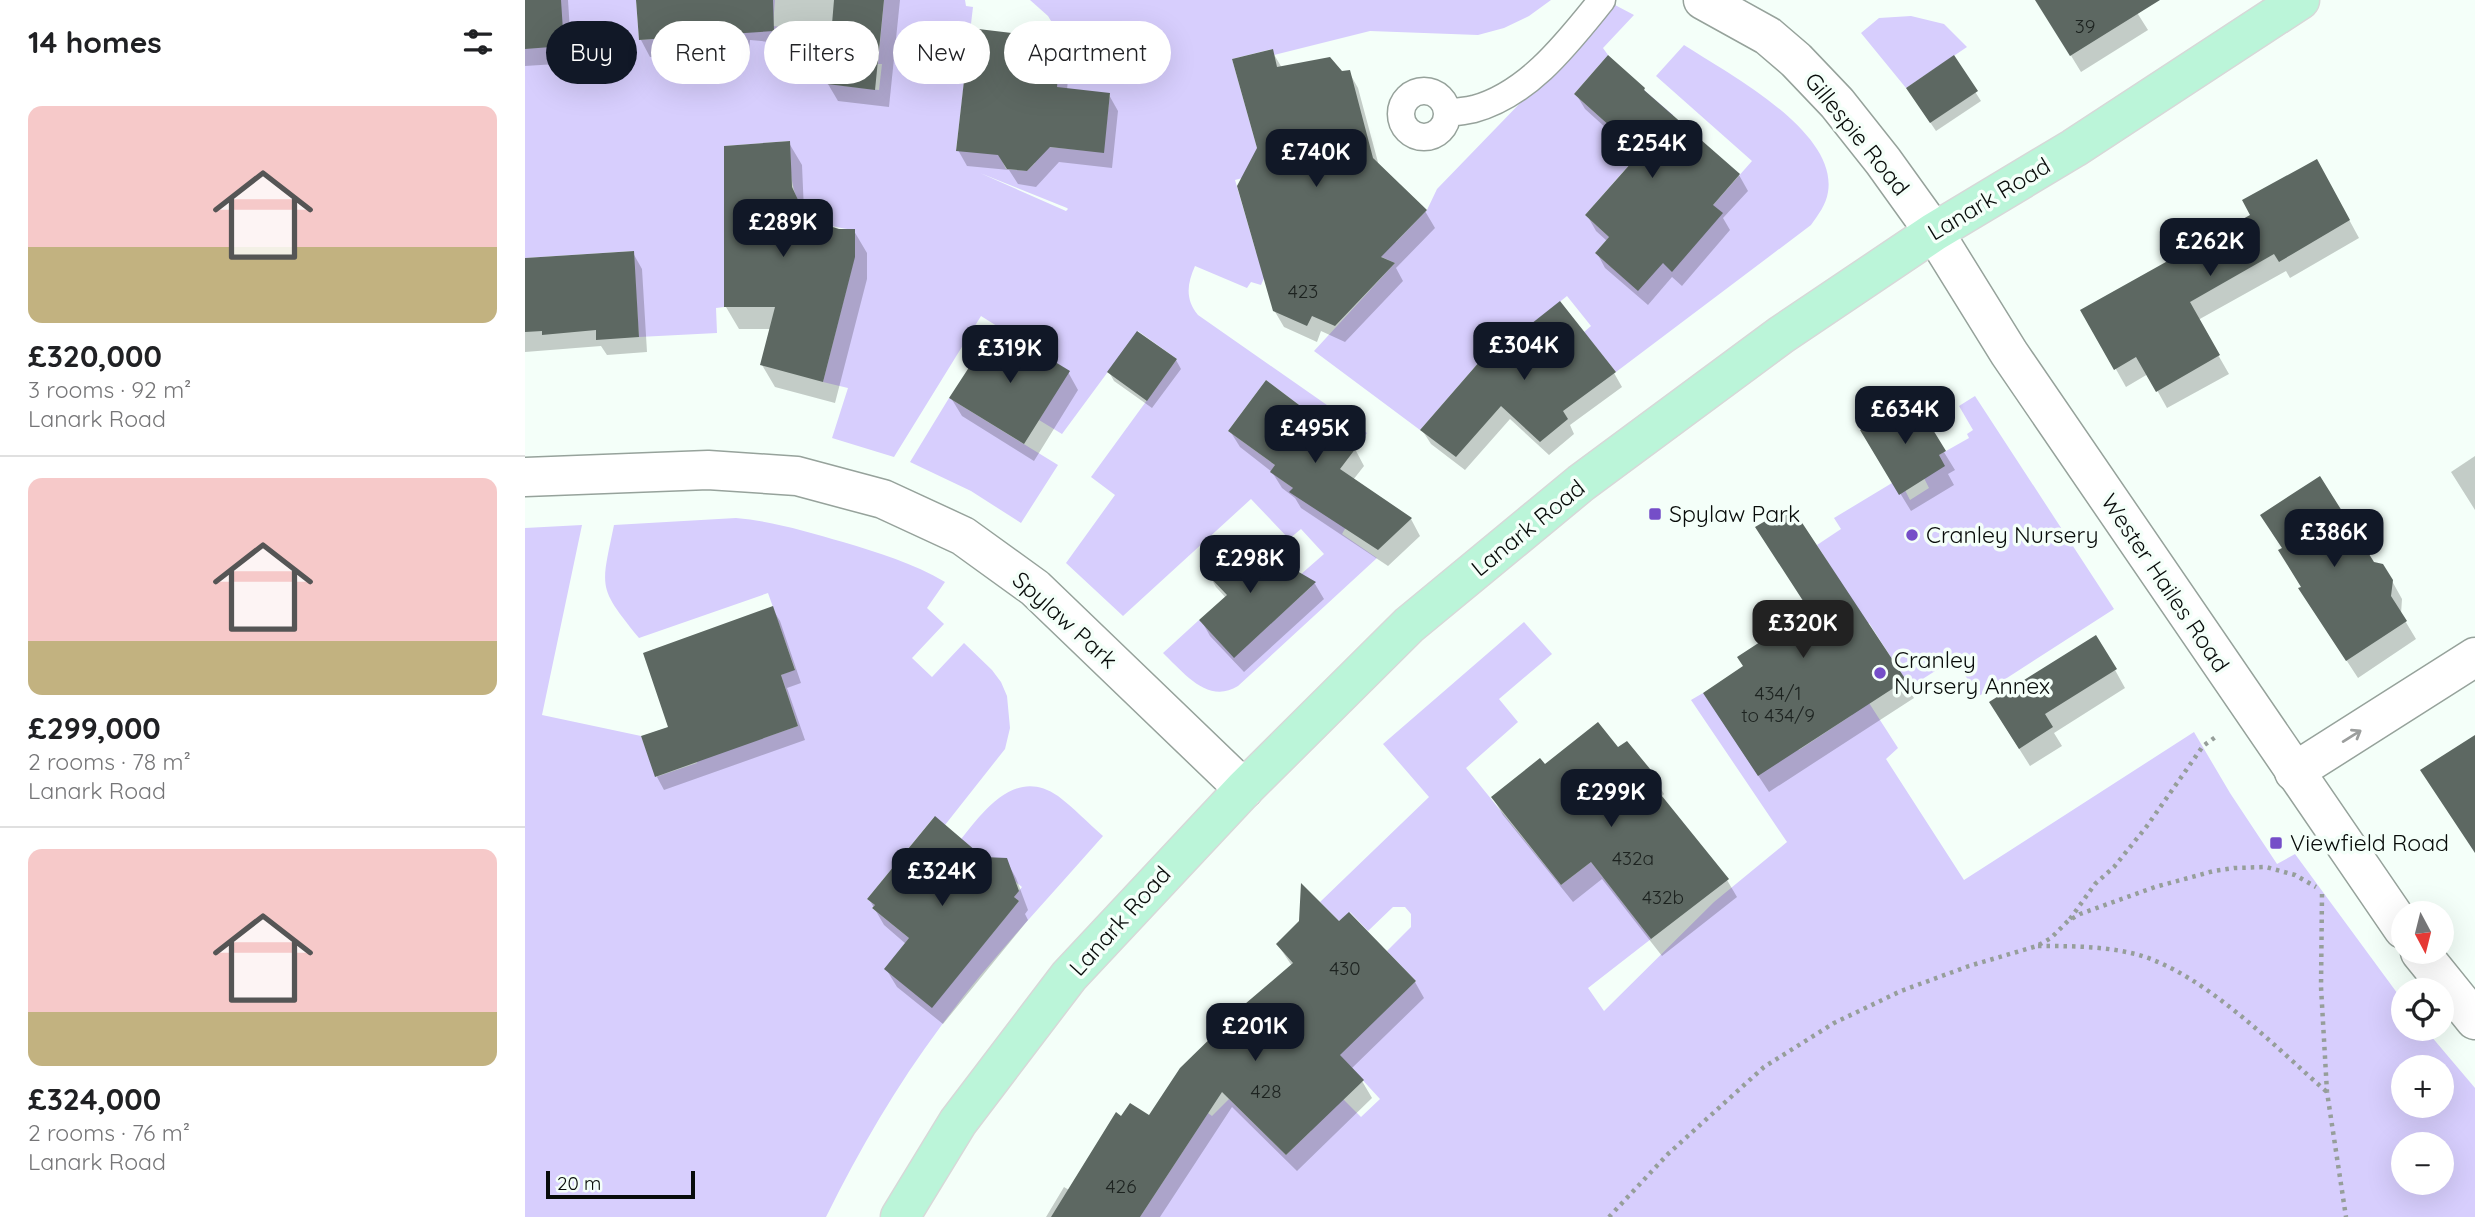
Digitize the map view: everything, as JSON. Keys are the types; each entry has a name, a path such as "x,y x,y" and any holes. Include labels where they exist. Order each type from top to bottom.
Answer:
{"main road":[{"name":"Gillespie Road","path":"1703,0 1768,36 1796,60 1837,103 1934,232"},
{"name":"Lanark Road","path":"900,1217 958,1122 1069,976 1244,789 1409,625 1581,483 1781,335 1934,232 2074,148 2300,0"},
{"name":"Wester Hailes Road","path":"1934,232 2009,353 2391,912"},
{"name":"Spylaw Park","path":"525,477 709,470 797,476 883,499 963,536 1035,588 1244,789"},
{"path":"2294,772 2475,657"},
{"path":"2430,964 2475,1020"}],"lane":[{"path":"1447,113 1474,109 1506,96 1559,50 1602,0"}],"path":[{"path":"1609,1217 1668,1154 1764,1067 1834,1023 1901,991 1969,966 2037,946 2051,938 2147,826 2203,746 2252,711"},
{"path":"2068,921 2080,914 2155,887 2204,873 2234,868 2266,867 2295,875 2322,891 2321,987 2327,1092 2346,1217"},
{"path":"2037,946 2088,946 2115,950 2165,965 2211,992 2327,1092"}],"shaded area":[{"path":"561,0 636,0 639,40 651,39 651,84 750,84 750,21 741,21 742,0 775,0 773,21 764,21 764,84 827,84 879,90 884,0 965,0 966,6 973,7 971,21 893,21 893,84 964,84 956,150 992,140 1006,169 1027,171 1035,163 1037,146 1103,152 1110,94 1056,95 1057,84 1171,84 1171,21 1051,21 1030,0 1551,0 1529,16 1504,28 1478,35 1370,31 1274,55 1272,49 1232,59 1259,155 1250,176 1235,180 1256,252 1337,230 1396,242 1427,210 1437,189 1615,5 1634,15 1603,48 1608,55 1574,94 1611,127 1644,90 1673,115 1585,215 1609,237 1595,253 1638,290 1752,161 1656,76 1684,45 1751,88 1798,126 1816,147 1826,169 1828,192 1824,206 1811,225 1616,372 1584,332 1591,326 1567,296 1507,344 1524,398 1480,361 1420,430 1314,351 1395,263 1360,247 1275,253 1261,285 1251,282 1247,288 1195,266 1190,279 1189,297 1198,315 1367,433 1356,448 1266,380 1228,431 1275,465 1271,472 1346,527 1342,534 1377,558 1238,686 1216,692 1197,684 1163,653 1199,620 1234,657 1311,587 1300,575 1324,554 1301,529 1289,539 1251,499 1123,616 1066,563 1115,495 1091,477 1177,359 1138,331 1062,434 1039,420 1069,371 981,316 894,457 832,438 848,388 823,382 855,255 855,230 819,221 800,204 794,191 790,141 724,146 724,307 716,308 717,333 639,337 633,251 525,258 525,49","holes":["980,173 1067,208 1066,211"]},
{"path":"698,0 716,0 716,21 699,21"},
{"path":"1911,16 1944,24 1967,47 1906,88 1861,33 1879,18"},
{"path":"1975,396 2114,609 1979,696 1954,659 1910,687 1869,623 1833,647 1898,748 1886,759 1964,880 2194,732 2277,864 2295,854 2391,985 2391,1041 2435,1041 2447,1055 2391,1055 2391,1118 2454,1118 2454,1063 2475,1088 2475,1217 1140,1217 1208,1113 1212,1116 1229,1099 1286,1155 1311,1131 1284,1103 1316,1072 1361,1117 1380,1099 1301,1013 1368,1027 1416,981 1387,951 1411,927 1411,914 1405,907 1393,907 1368,931 1350,912 1339,921 1320,902 1429,797 1383,744 1524,622 1552,654 1499,699 1518,722 1466,768 1561,885 1591,862 1651,939 1588,988 1604,1011 1714,902 1787,842 1691,700 1703,693 1799,750 1852,715 1803,601 1838,578 1817,545 1841,529 1834,518 1892,483 1905,490 1910,500 1929,488 1924,478 1939,455 1969,438 1967,434 1973,430 1959,406"},
{"path":"949,398 1058,465 1021,523 971,491 910,462"},
{"path":"736,518 790,527 883,554 945,582 927,608 944,624 912,658 932,677 964,643 992,670 1007,696 1010,728 1005,749 945,825 934,817 867,899 875,905 872,908 909,938 885,969 932,1007 1019,901 1014,897 1022,887 975,850 967,859 954,848 986,810 1011,790 1026,786 1041,788 1058,796 1103,836 1000,953 941,1026 879,1118 826,1217 525,1217 525,528 582,525 542,715 641,736 656,777 697,763 694,751 758,740 798,726 781,675 795,669 768,593 639,638 609,596 606,586 605,575 614,525"}],"building":[{"path":"525,0 561,0 562,21 546,21 546,47 525,49"},
{"path":"636,0 773,0 774,21 764,21 764,32 750,33 750,21 651,21 651,39 639,40"},
{"path":"834,0 884,0 879,50 879,21 832,21"},
{"path":"2035,0 2160,0 2070,56"},
{"path":"990,30 1004,32 1004,84 1057,84 1057,87 1110,93 1104,153 1050,147 1027,171 1007,169 998,155 956,151 964,84 990,84"},
{"path":"1273,49 1277,67 1330,57 1342,71 1350,70 1373,158 1427,210 1381,257 1395,263 1335,326 1312,316 1307,326 1273,311 1237,186 1257,148 1232,59"},
{"path":"1608,55 1740,174 1713,205 1723,213 1672,272 1663,263 1638,291 1595,253 1609,237 1585,215 1640,153 1574,94"},
{"path":"1954,55 1978,91 1930,123 1906,88"},
{"path":"827,84 876,84 875,90"},
{"path":"790,141 792,187 799,202 809,215 823,224 839,229 855,229 855,257 823,382 760,365 775,307 724,307 724,146"},
{"path":"2317,159 2350,220 2279,262 2274,254 2190,302 2220,355 2156,392 2136,357 2114,370 2080,310 2250,215 2242,200"},
{"path":"634,251 639,337 596,340 596,330 542,335 542,331 525,332 525,258"},
{"path":"1560,301 1616,372 1563,411 1568,419 1540,442 1501,406 1456,457 1420,430 1480,361 1482,363"},
{"path":"996,326 1070,371 1024,444 949,398"},
{"path":"1137,331 1177,359 1147,401 1107,372"},
{"path":"1266,380 1356,448 1340,469 1412,518 1378,550 1289,492 1293,488 1270,472 1275,465 1228,431"},
{"path":"1904,401 1911,412 1919,407 1946,451 1939,455 1945,466 1899,495 1860,430"},
{"path":"2320,476 2374,562 2383,564 2393,580 2391,596 2407,621 2346,661 2298,588 2301,587 2278,550 2282,548 2260,515"},
{"path":"1791,506 1906,680 1758,776 1703,693 1743,666 1737,657 1809,610 1755,527"},
{"path":"1240,538 1316,582 1234,658 1199,620 1227,595 1204,571"},
{"path":"773,606 795,670 781,675 798,726 655,777 641,736 668,727 643,653"},
{"path":"2096,635 2117,669 2045,714 2053,727 2019,749 1989,702"},
{"path":"1598,722 1618,747 1627,741 1655,775 1649,780 1729,879 1651,939 1591,862 1561,885 1491,797 1540,758 1545,764"},
{"path":"2475,735 2475,853 2420,770"},
{"path":"935,816 983,857 1007,858 1019,891 1014,897 1019,901 932,1008 884,969 909,938 872,908 875,905 867,899"},
{"path":"1301,883 1339,921 1349,912 1416,981 1340,1055 1364,1080 1286,1155 1222,1092 1140,1217 1051,1217 1116,1112 1121,1116 1130,1103 1149,1115 1180,1068 1224,1025 1224,1005 1245,1004 1293,963 1276,944 1299,921"}],"place":[{"name":"Spylaw Park","path":"1655,514"},
{"name":"Cranley Nursery","path":"1912,535"},
{"name":"Cranley Nursery Annex","path":"1880,673"},
{"name":"Viewfield Road","path":"2276,843"}]}
